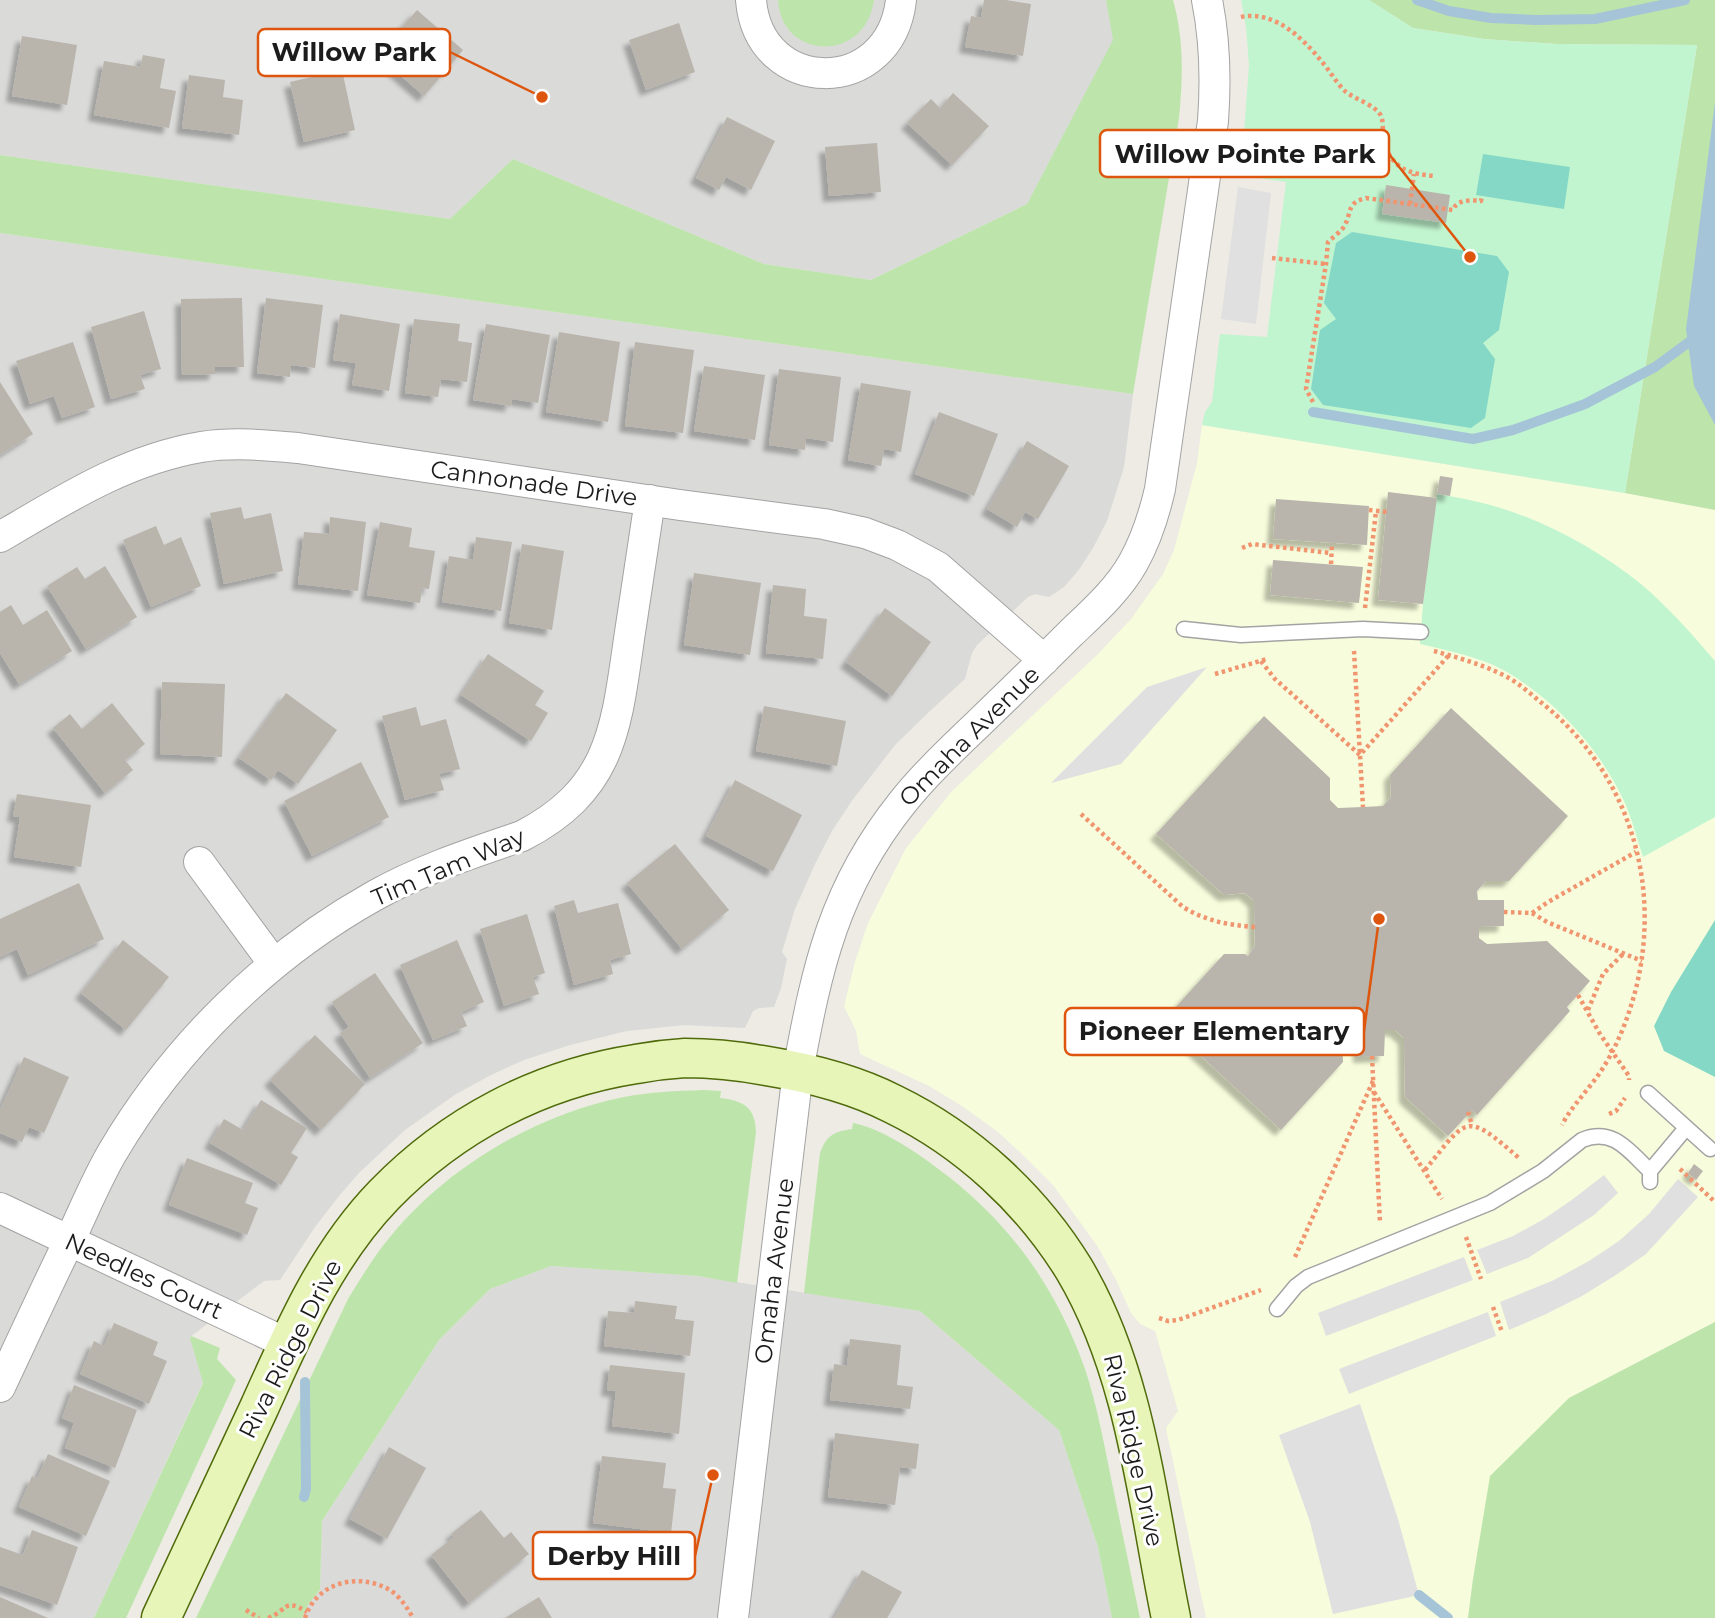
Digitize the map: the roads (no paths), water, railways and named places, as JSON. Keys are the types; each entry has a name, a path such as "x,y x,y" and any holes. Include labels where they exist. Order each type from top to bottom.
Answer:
{"street":[{"path":"751,0 753,17 759,32 779,58 793,66 824,74 855,68 878,52 894,29 901,0"},
{"name":"Omaha Avenue","path":"733,1618 798,1071 824,948 843,895 856,871 874,841 917,784 1109,595 1132,565 1149,529 1156,507 1175,393 1213,121 1216,74 1207,0"},
{"name":"Cannonade Drive","path":"0,537 130,466 193,449 228,445 298,448 824,524 865,533 897,545 938,567 1044,660"},
{"name":"Tim Tam Way","path":"0,1387 112,1153 150,1096 224,1008 274,964 375,895 414,877 522,836 569,804 587,785 610,743 619,707 650,500"},
{"path":"199,862 274,964"},
{"name":"Riva Ridge Drive","path":"161,1618 313,1295 337,1253 382,1197 449,1138 513,1100 598,1070 684,1058 738,1061 798,1071 844,1083 893,1103 979,1160 1021,1199 1074,1269 1096,1311 1114,1356 1123,1382 1139,1454 1171,1618"},
{"name":"Needles Court","path":"0,1208 288,1344"}],"lane":[{"path":"1184,629 1241,635 1363,629 1421,632"},
{"path":"1648,1093 1710,1149"},
{"path":"1277,1309 1296,1286 1308,1277 1490,1203 1534,1177 1582,1140 1602,1135 1615,1140 1650,1176 1686,1128"}],"waterway":[{"path":"1417,0 1449,11 1491,18 1537,20 1595,19 1685,0"},
{"path":"1313,412 1473,439 1513,430 1585,404 1655,367 1715,323"},
{"path":"304,1497 305,1382"},
{"path":"1419,1595 1448,1618"}],"place":[{"name":"Willow Park","path":"542,97"},
{"name":"Willow Pointe Park","path":"1470,257"},
{"name":"Pioneer Elementary","path":"1379,919"},
{"name":"Derby Hill","path":"713,1475"}]}
